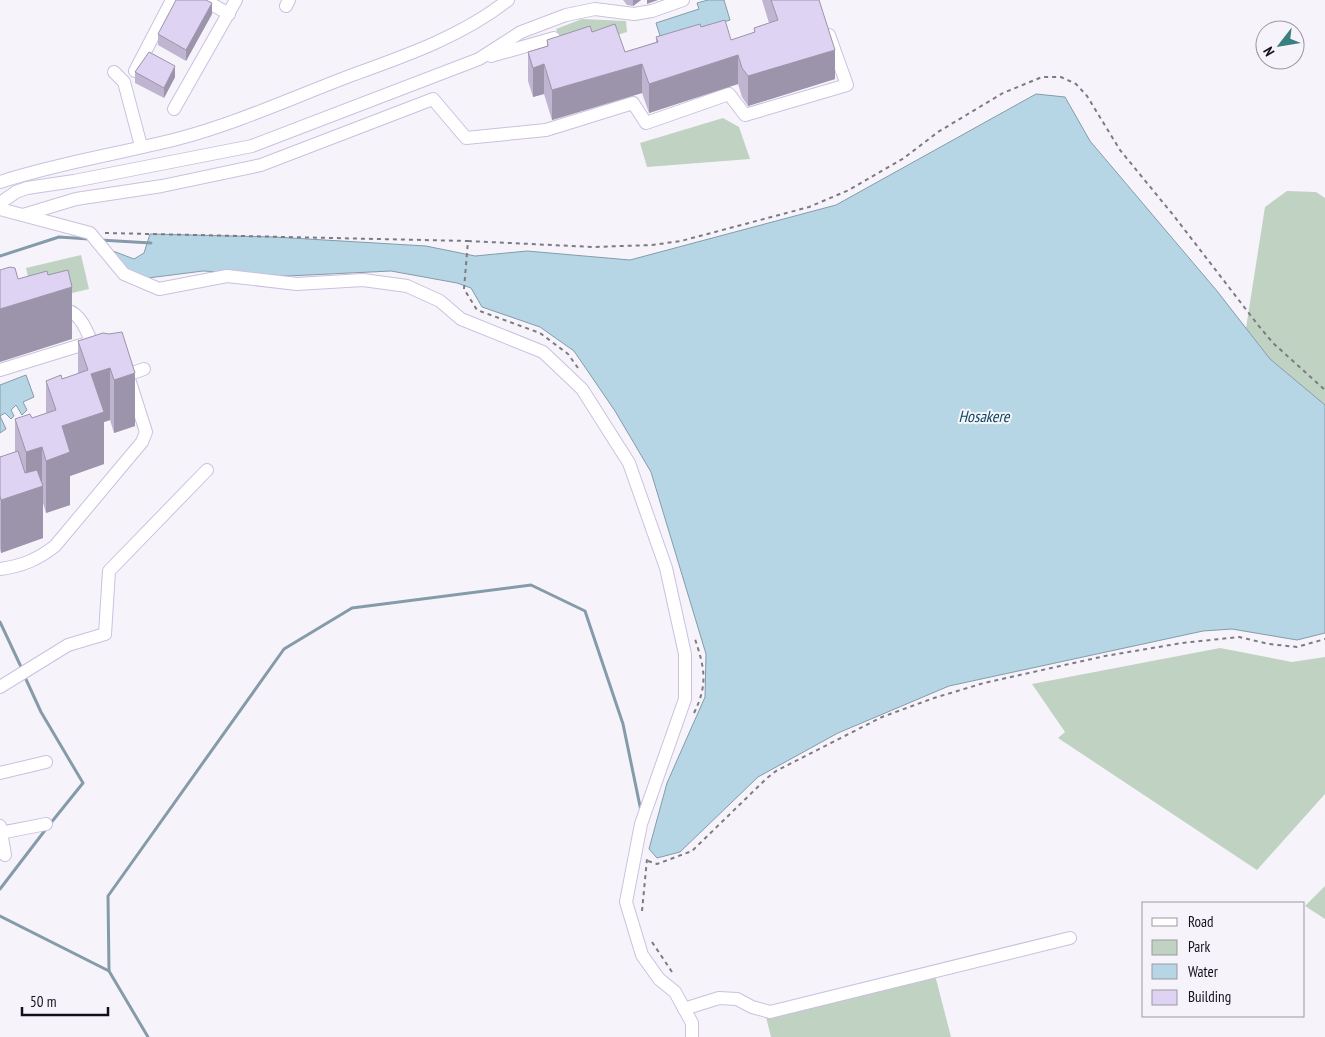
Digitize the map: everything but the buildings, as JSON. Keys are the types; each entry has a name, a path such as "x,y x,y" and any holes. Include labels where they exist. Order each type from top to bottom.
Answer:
{"street":[{"path":"135,71 172,0"},
{"path":"204,0 229,14"},
{"path":"174,109 236,0"},
{"path":"0,182 223,125 405,56 491,14 508,0"},
{"path":"479,59 521,32 584,6 634,14 652,11 683,0"},
{"path":"23,215 76,199 162,186 261,165 433,98 466,138 546,130 633,103 646,123 729,94 745,115 847,85 826,26"},
{"path":"0,203 16,192 27,188 160,165 252,146 479,59 554,38"},
{"path":"114,72 124,82 141,146"},
{"path":"252,146 261,165"},
{"path":"160,165 162,186"},
{"path":"74,181 76,199"},
{"path":"16,192 23,215"},
{"path":"0,209 90,233 124,274 159,289 227,276 296,284 363,280 407,286 440,301 461,319 543,352 582,389 629,463 666,568 685,654 686,699 642,824 626,902 642,955 659,979 675,992 692,1023 692,1037"},
{"path":"44,312 63,308 75,313 84,325 101,364"},
{"path":"0,370 91,342"},
{"path":"0,569 19,567 39,559 55,546 142,442 146,432 122,376 144,369"},
{"path":"0,687 68,645 106,634 110,571 207,470"},
{"path":"0,773 46,762"},
{"path":"5,855 0,830 46,824"},
{"path":"684,1010 719,998 737,999 752,1007 770,1012 1070,938"}],"path":[{"path":"90,233 468,241 593,247 652,245 681,241 809,207 849,190 896,163 938,132 1003,93 1042,77 1060,76 1076,84 1087,96 1120,150 1273,343 1325,390"},
{"path":"468,241 469,255 464,289 477,310 540,332 568,354 579,369"},
{"path":"692,716 703,695 703,665 693,632"},
{"path":"648,860 657,864 692,851 772,774 882,718 934,698 994,680 1105,656 1182,642 1239,637 1268,644 1297,647 1325,639"},
{"path":"641,916 647,856"},
{"path":"652,942 674,974 675,992"}],"green space":[{"path":"582,19 626,21 627,32 564,51 556,29"},
{"path":"723,118 739,127 750,159 647,167 640,143"},
{"path":"1287,191 1316,192 1325,198 1325,405 1270,359 1246,328 1265,207"},
{"path":"81,255 89,289 34,302 26,268"},
{"path":"1220,648 1292,662 1325,657 1325,794 1257,870 1058,738 1065,732 1032,684"},
{"path":"1325,886 1325,919 1305,906"},
{"path":"934,971 951,1037 771,1037 766,1017"}],"water":[{"path":"708,0 724,0 730,20 662,42 656,23 699,9 697,3"},
{"name":"Hosakere","path":"1036,94 1065,97 1090,141 1217,291 1270,359 1325,405 1325,633 1297,640 1232,629 1203,631 949,686 838,733 758,777 680,852 657,858 649,849 667,783 705,697 706,654 651,472 615,411 574,351 540,327 482,307 471,288 457,283 391,271 288,276 203,271 148,278 126,273 111,255 113,251 134,259 144,253 150,234 274,237 426,246 475,256 527,251 630,260 836,205"},
{"path":"26,375 34,397 23,402 27,410 22,415 16,405 11,410 14,416 11,419 5,413 0,416 0,385"},
{"path":"0,416 6,429 0,433"}],"waterway":[{"path":"0,256 59,237 89,239"},
{"path":"100,240 151,243"},
{"path":"109,971 108,896 284,649 352,608 531,585 585,611 623,724 641,811"},
{"path":"0,622 22,669"},
{"path":"24,675 41,712 83,783 50,824"},
{"path":"0,889 46,829"},
{"path":"0,916 109,971 148,1037"}]}
